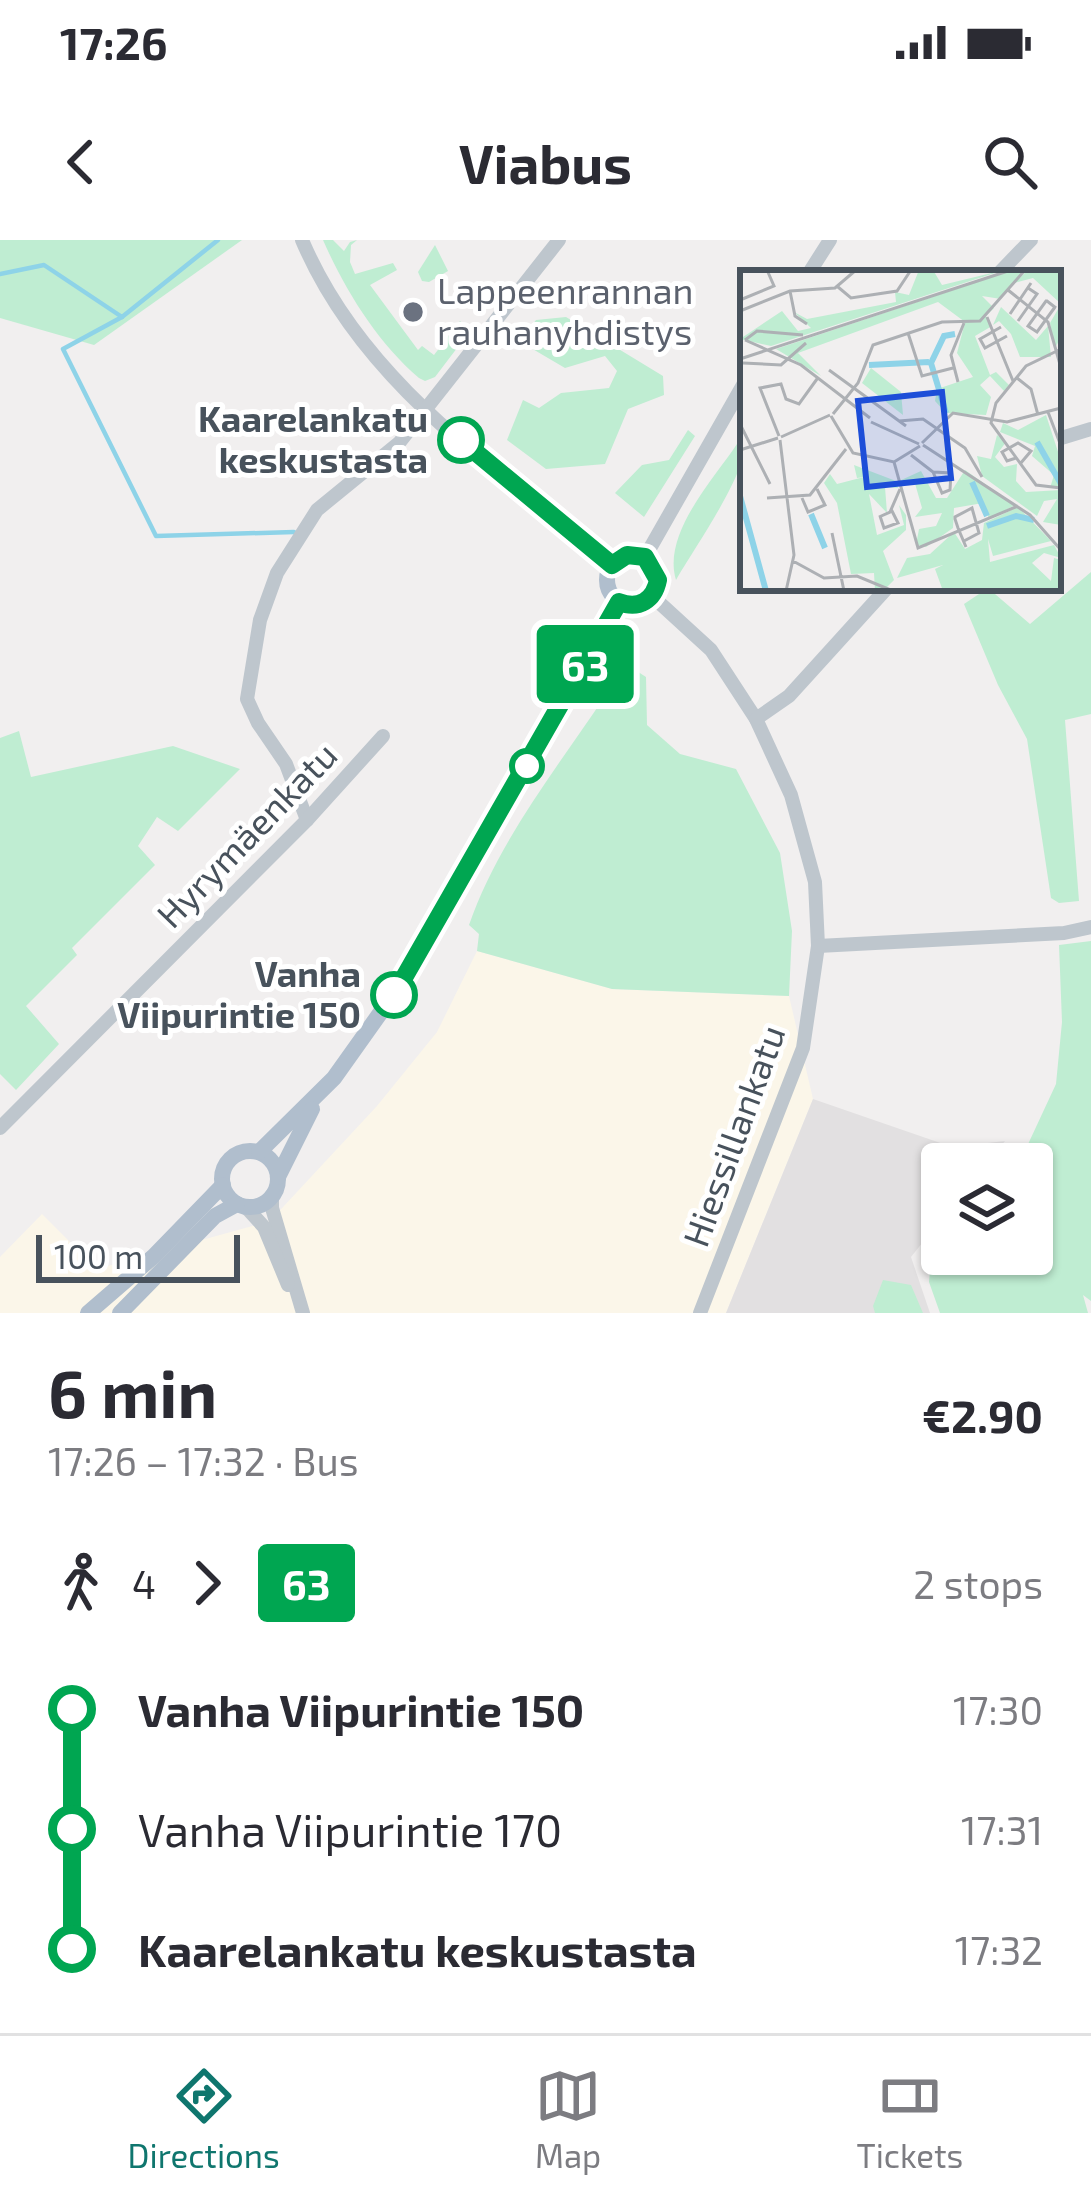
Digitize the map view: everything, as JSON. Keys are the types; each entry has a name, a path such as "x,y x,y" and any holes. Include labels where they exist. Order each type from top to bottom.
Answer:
{"main road":[{"path":"627,555 645,557 658,580 652,596 637,605 619,602 607,580 612,565 627,555"},
{"path":"259,1152 320,1094 408,974 619,602"},
{"path":"119,1313 215,1216 241,1205 256,1206 275,1186 320,1094"},
{"path":"88,1313 154,1256 223,1185 228,1161 242,1152 259,1152 275,1167 275,1186"},
{"path":"223,1185 241,1205"}],"street":[{"path":"302,240 341,317 368,353 427,412 612,565"},
{"path":"307,820 286,764 247,699 260,620 278,573 316,510 400,443 559,240"},
{"path":"811,270 830,240"},
{"path":"1002,270 1031,240"},
{"path":"645,557 740,390"},
{"path":"1061,438 1091,428"},
{"path":"756,719 789,696 884,591"},
{"name":"Hiessillankatu","path":"652,596 711,650 756,719 803,832 815,882 818,946 803,1048 700,1313"},
{"name":"Hyrymäenkatu","path":"0,1129 307,820 383,736"},
{"path":"818,946 1091,928"},
{"path":"241,1205 264,1227 303,1313 272,1208 275,1186"}],"shaded area":[{"path":"477,951 612,989 789,996 813,1099 726,1313 0,1313 0,1257 42,1214 97,1269 270,1221 377,1106 437,1032"},
{"path":"813,1099 940,1143 921,1143 921,1244 911,1257 930,1313 726,1313"}],"green space":[{"path":"0,240 242,240 94,345 0,318"},
{"path":"323,240 333,240 344,251 350,242 357,240 351,245 350,262 355,274 393,263 397,270 370,285 418,350 422,346 434,355 460,321 470,331 435,377 419,378 389,348 341,278"},
{"path":"435,245 448,271 422,281 418,272"},
{"path":"566,317 663,376 664,395 628,409 605,464 546,469 507,440 523,400 539,408 561,393 609,388 617,371 605,356 565,368 519,341 536,320"},
{"path":"688,430 695,436 644,517 615,493 642,465 669,460"},
{"path":"737,444 740,466 735,479 676,580 676,544 703,491"},
{"path":"1091,572 1091,714 1065,720 1079,901 1059,903 1051,898 1027,739 964,604 992,591 1030,624"},
{"path":"626,664 646,677 647,725 680,754 736,769 780,853 792,931 789,996 612,989 477,951 479,934 469,925 500,856"},
{"path":"19,731 31,777 173,746 240,769 178,831 157,817 138,846 155,865 72,948 77,955 26,1006 59,1044 16,1090 0,1074 0,738"},
{"path":"1091,941 1091,1301 1083,1295 1088,1313 940,1313 930,1275 1053,1275 1053,1143 1029,1143 1056,1084 1062,1022 1059,945"},
{"path":"883,1280 911,1285 923,1313 875,1313"}],"waterway":[{"path":"0,274 44,265 122,317 218,240"},
{"path":"122,317 63,349 156,536 294,532"}],"bus line":[{"name":"63","path":"394,995 619,602 645,602 658,580 645,557 627,555 612,565 461,440"}],"place":[{"name":"Lappeenrannan rauhanyhdistys","path":"413,312"},
{"name":"Kaarelankatu keskustasta","path":"461,440"},
{"name":"Vanha Viipurintie 150","path":"394,995"}]}
